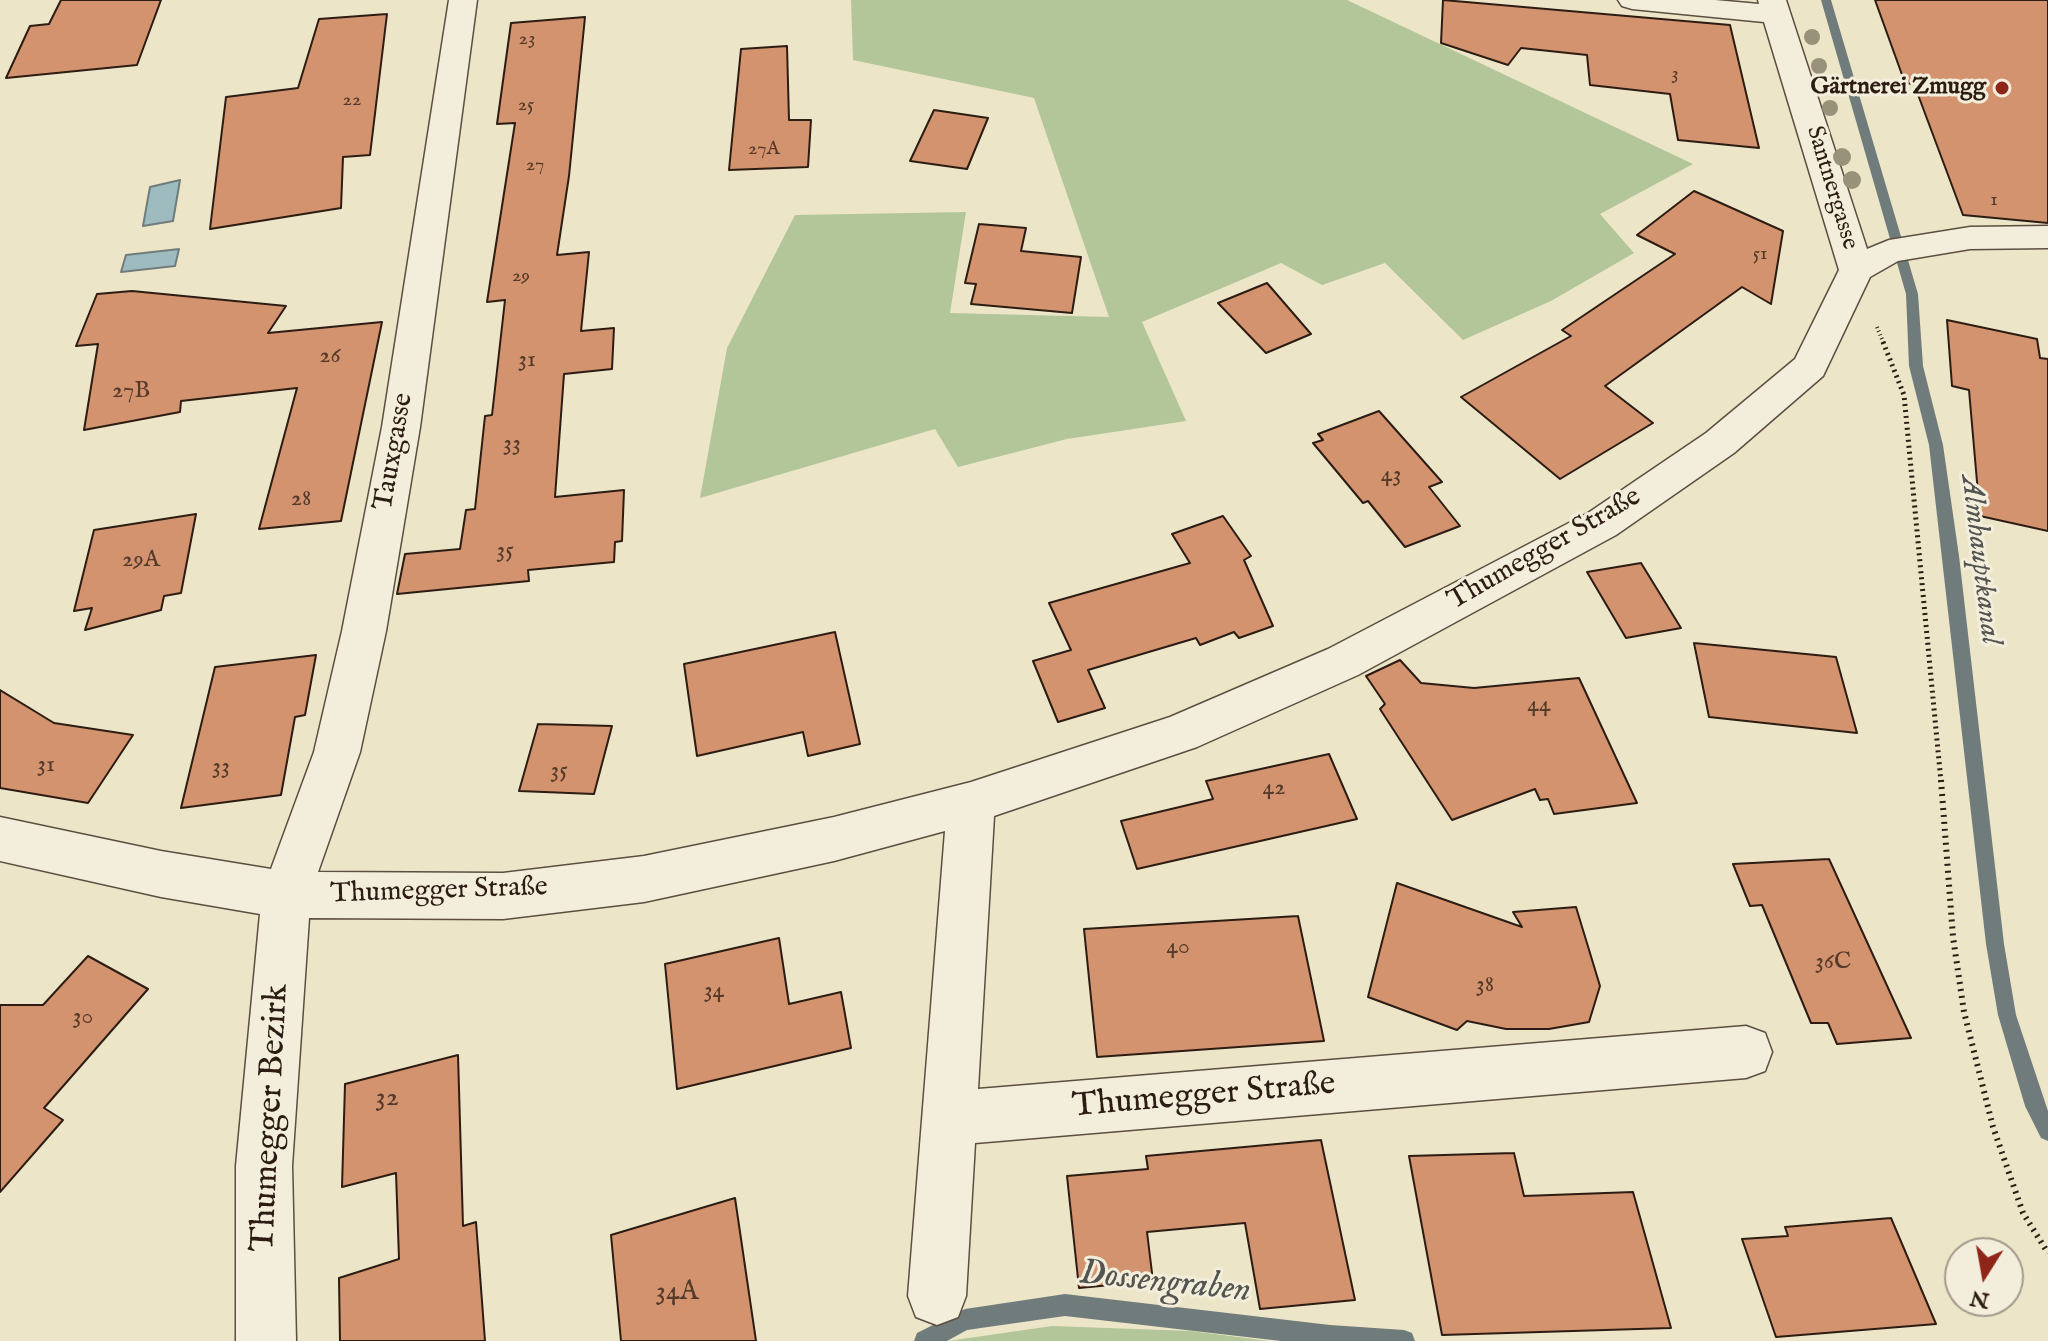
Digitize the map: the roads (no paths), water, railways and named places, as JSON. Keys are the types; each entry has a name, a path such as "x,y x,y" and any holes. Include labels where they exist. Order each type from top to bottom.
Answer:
{"street":[{"name":"Tauxgasse","path":"286,895 337,752 364,631 401,427 463,0"},
{"name":"Santnergasse","path":"1632,0 1774,8 1888,256"},
{"path":"1888,256 1970,238 2048,237"},
{"name":"Thumegger Straße","path":"0,839 161,874 286,895 503,896 644,879 834,839 971,803 1181,733 1289,686 1343,662 1602,524 1720,443 1810,367 1888,256"},
{"path":"937,1296 971,803"},
{"name":"Thumegger Bezirk","path":"266,1341 264,1166 286,895"},
{"name":"Thumegger Straße","path":"950,1118 1746,1052"}],"water":[{"path":"180,180 173,221 143,226 150,187"},
{"path":"179,249 175,266 121,272 126,255"}],"waterway":[{"name":"Almhauptkanal","path":"1826,0 1912,294 1916,366 1936,445 1951,556 1995,944 2007,1015 2035,1106 2048,1131"},
{"name":"Dossengraben","path":"925,1341 965,1320 1065,1305 1330,1336 1404,1341"}],"place":[{"name":"Gärtnerei Zmugg","path":"2002,88"}]}
